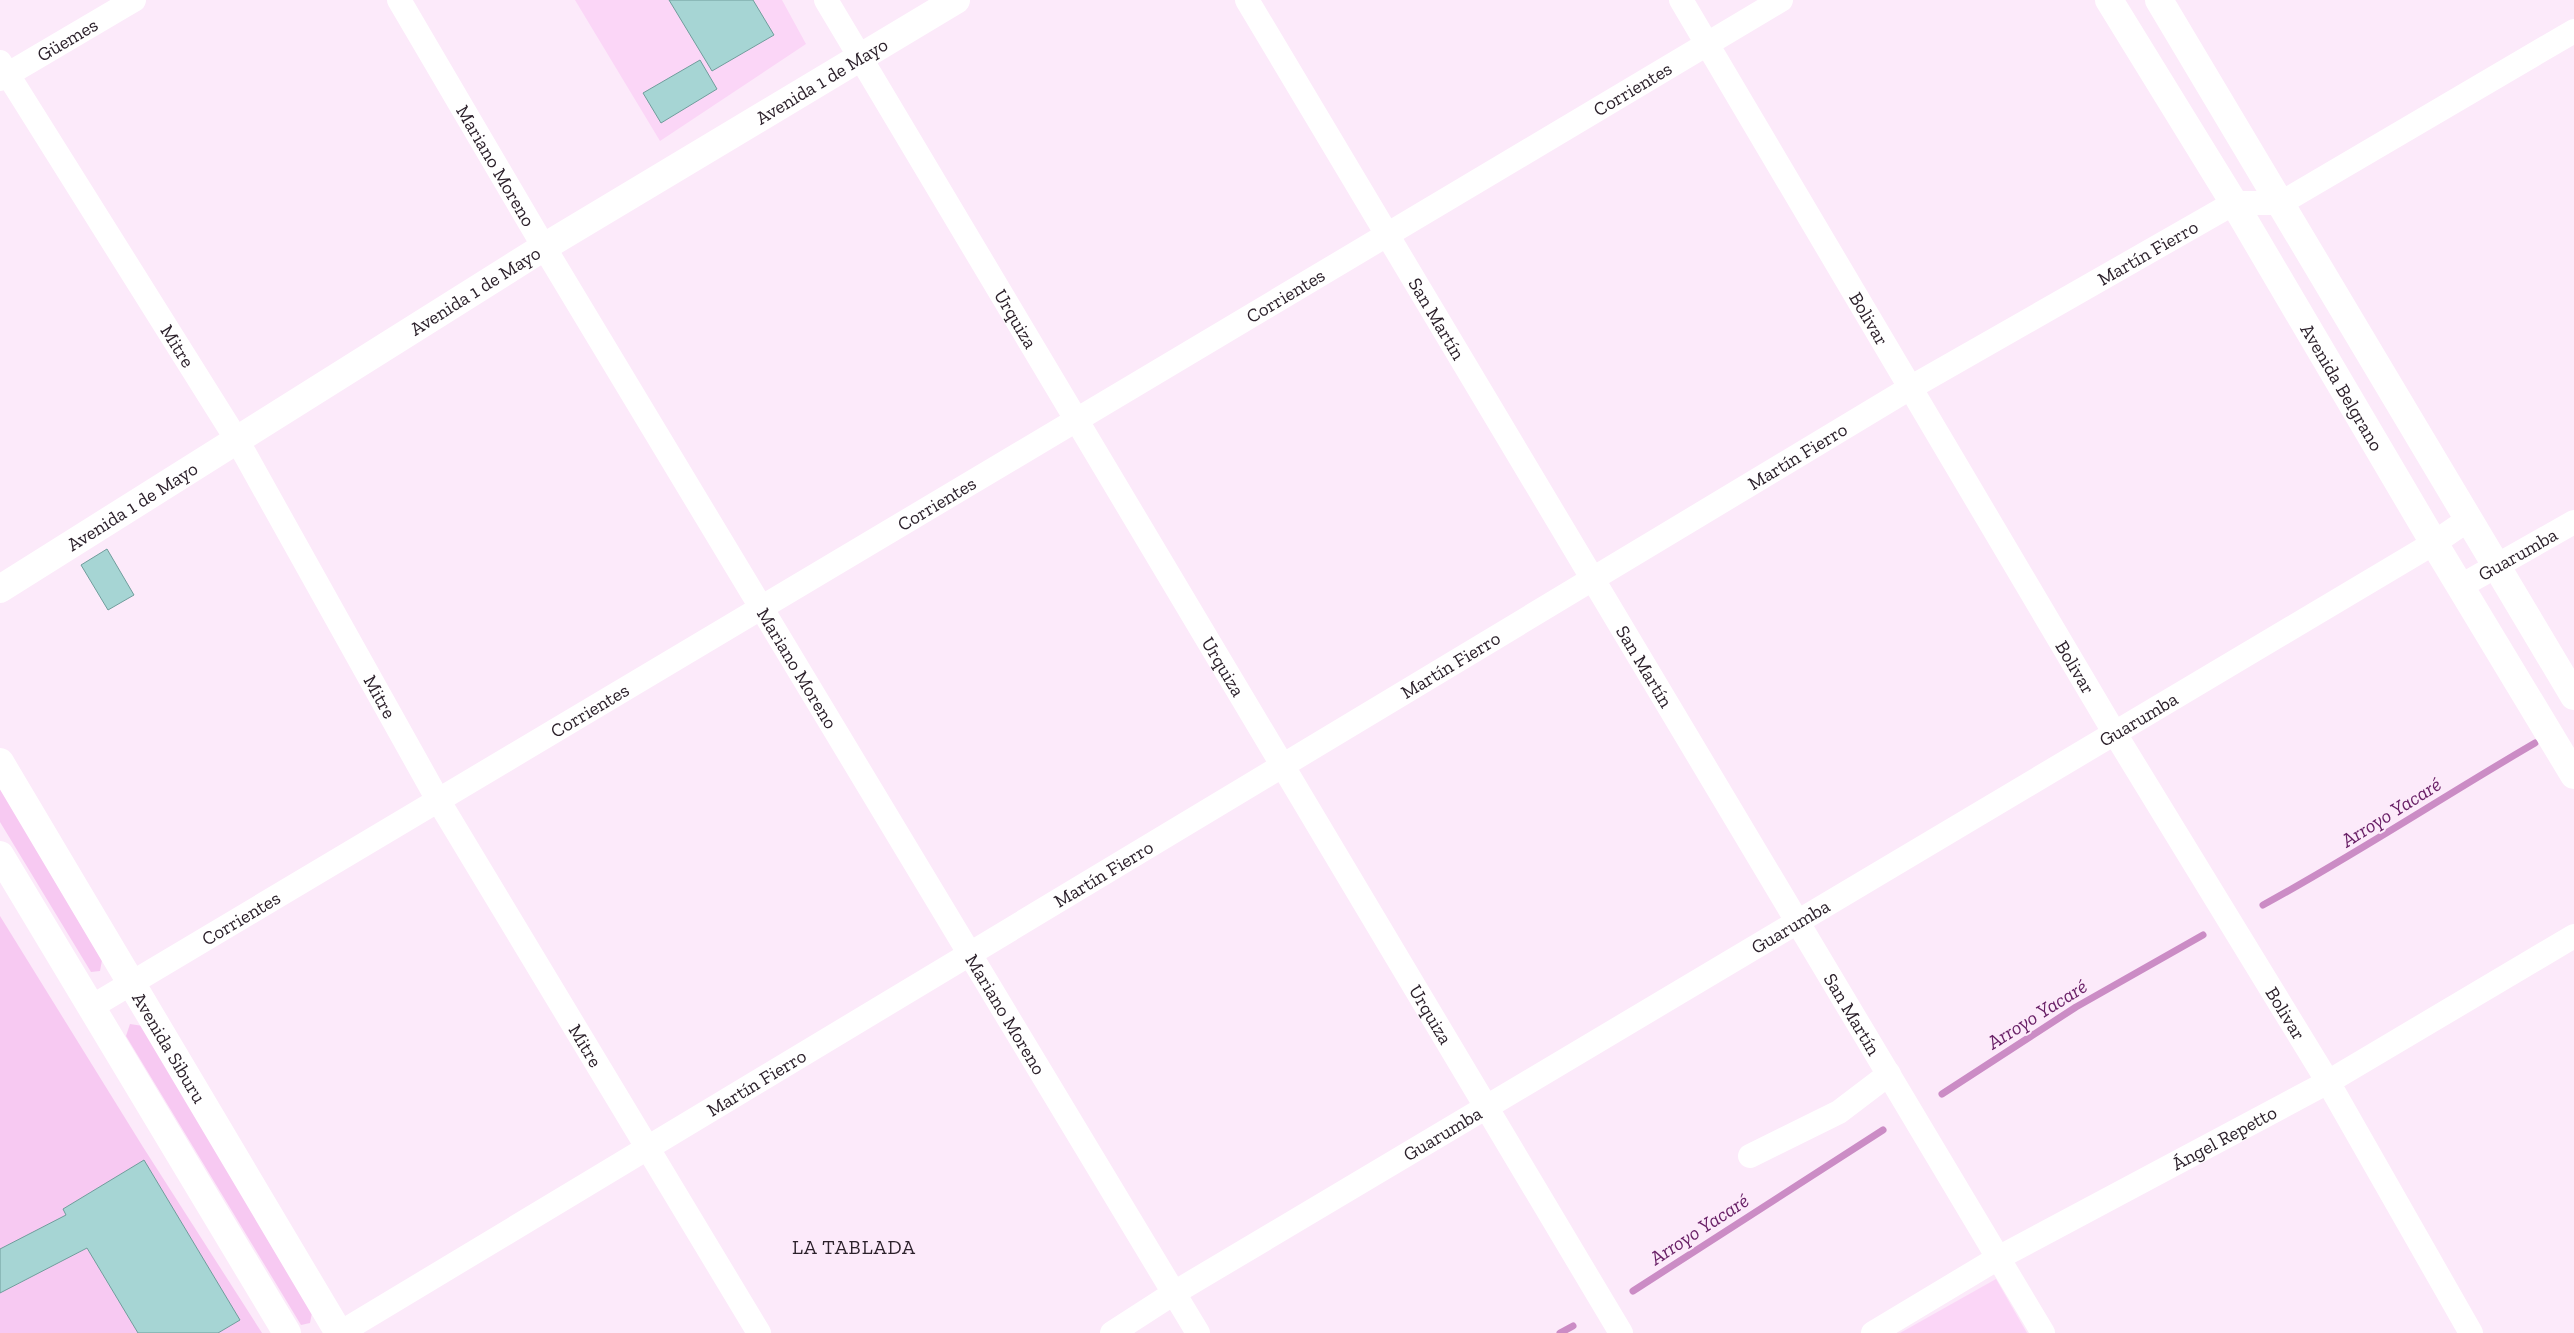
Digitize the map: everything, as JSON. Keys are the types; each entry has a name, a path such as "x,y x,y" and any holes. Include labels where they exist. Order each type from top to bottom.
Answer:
{"main road":[{"name":"Avenida 1 de Mayo","path":"0,589 544,246 956,0"},
{"name":"Avenida Belgrano","path":"2109,0 2234,203 2434,543 2574,775"},
{"path":"2159,0 2574,696"},
{"name":"Avenida Siburu","path":"0,762 339,1333"},
{"path":"0,855 93,1006 287,1333"}],"street":[{"name":"Güemes","path":"3,72 134,0"},
{"name":"Mariano Moreno","path":"399,0 544,246 1198,1333"},
{"name":"Urquiza","path":"826,0 1621,1333"},
{"name":"San Martín","path":"1247,0 2043,1333"},
{"name":"Bolivar","path":"1681,0 2114,732 2328,1082 2471,1333"},
{"name":"Corrientes","path":"93,1006 1781,0"},
{"path":"2281,203 2574,31"},
{"name":"Mitre","path":"3,72 237,440 438,800 759,1333"},
{"name":"Martín Fierro","path":"339,1333 1910,388 2234,203 2281,203"},
{"name":"Guarumba","path":"1112,1333 1174,1293 2434,543 2469,519"},
{"name":"Guarumba","path":"2461,586 2495,565 2574,522"},
{"name":"Ángel Repetto","path":"1873,1333 1998,1258 2328,1082 2574,936"},
{"path":"1750,1156 1839,1112 1889,1074"}],"shaded area":[{"path":"575,0 782,0 806,44 660,141"},
{"path":"0,787 102,960 100,971 91,972 0,822"},
{"path":"0,916 143,1147 262,1333 0,1333"},
{"path":"130,1024 143,1026 312,1313 310,1323 301,1325 126,1036"},
{"path":"1996,1279 2027,1333 1900,1333"}],"building":[{"path":"669,0 753,0 774,35 712,71"},
{"path":"700,60 717,89 661,123 643,93"},
{"path":"107,549 134,595 108,610 81,565"},
{"path":"144,1160 240,1320 218,1333 138,1333 87,1248 0,1293 0,1249 66,1215 63,1209"}],"waterway":[{"name":"Arroyo Yacaré","path":"2263,905 2332,866 2535,743"},
{"name":"Arroyo Yacaré","path":"1942,1094 2076,1007 2203,935"},
{"name":"Arroyo Yacaré","path":"1633,1291 1883,1130"},
{"name":"Arroyo Yacaré","path":"1560,1333 1573,1326"}],"district":[{"name":"LA TABLADA","path":"854,1247"}]}
